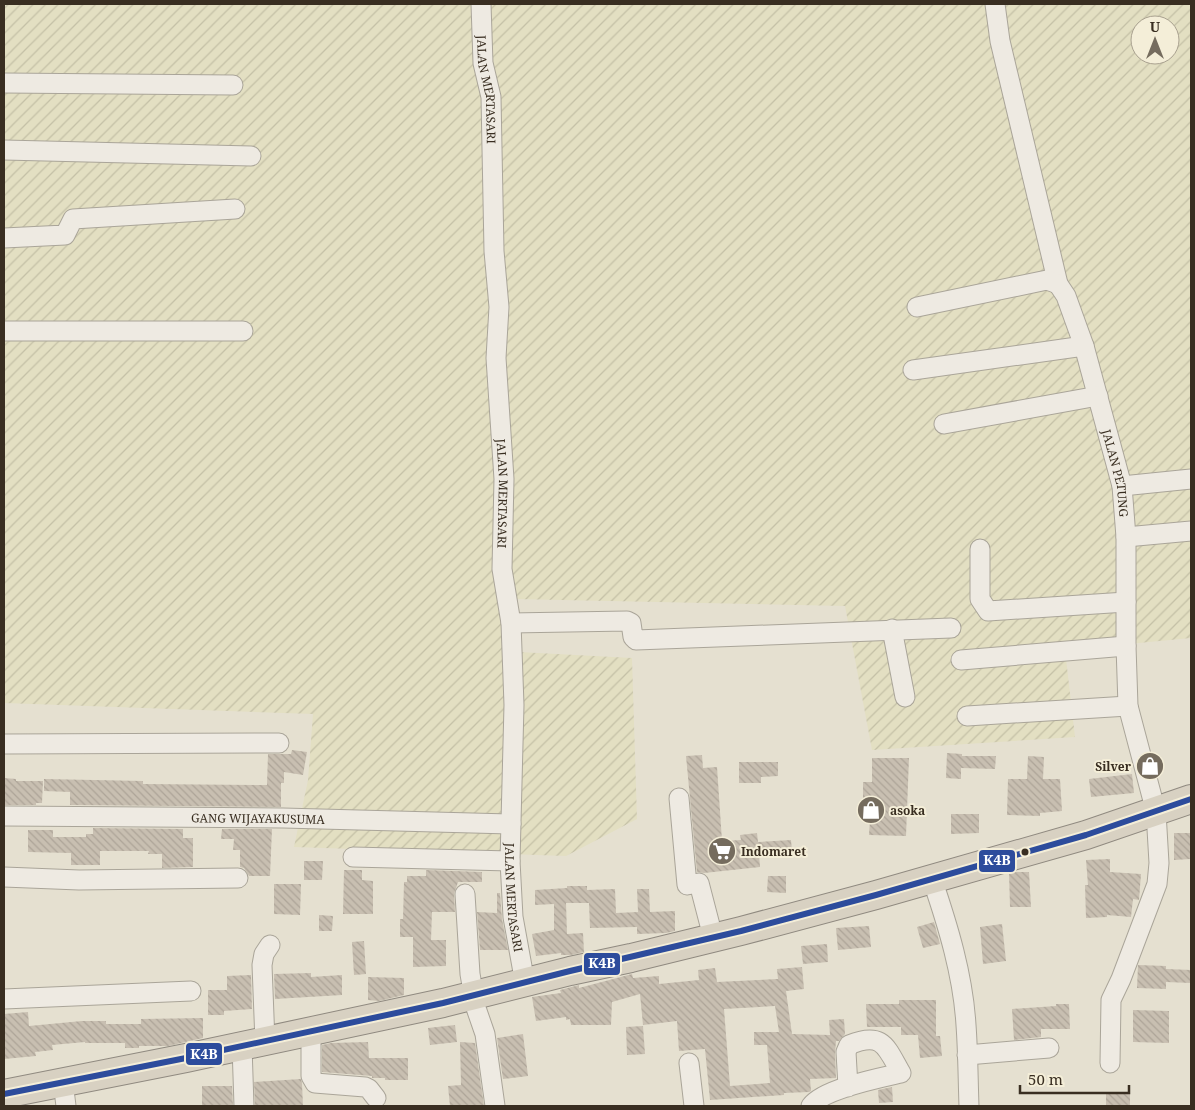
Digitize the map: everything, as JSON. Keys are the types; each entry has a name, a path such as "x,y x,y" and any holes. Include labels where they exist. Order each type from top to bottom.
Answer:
{"highway":[{"path":"4,1094 64,1093 186,1058 474,996 713,938 1086,835 1191,799"}],"street":[{"name":"JALAN MERTASARI","path":"481,4 483,63 491,98 494,251 499,307 496,358 504,479 502,568 511,623 514,705 510,861 513,917 525,983"},
{"name":"JALAN PETUNG","path":"995,4 1000,40 1058,284 1066,296 1084,346 1122,486 1126,537 1128,706 1156,812 1159,863 1157,884 1111,1000 1110,1064"},
{"path":"4,83 233,85"},
{"path":"4,150 250,156"},
{"path":"4,238 65,236 73,219 235,209"},
{"path":"917,307 1048,280 1058,284"},
{"path":"4,331 243,331"},
{"path":"913,370 1084,346"},
{"path":"944,424 1098,396"},
{"path":"1122,486 1191,479"},
{"path":"1126,537 1191,531"},
{"path":"980,550 980,599 988,610 1126,602"},
{"path":"511,623 627,621 631,623 633,637 636,640 951,628"},
{"path":"892,629 905,697"},
{"path":"961,660 1126,646"},
{"path":"968,716 1128,706"},
{"path":"4,744 279,743"},
{"path":"678,798 687,885 699,883 713,938"},
{"name":"GANG WIJAYAKUSUMA","path":"4,816 283,818 511,824"},
{"path":"353,857 510,861"},
{"path":"4,877 79,880 238,878"},
{"path":"932,879 942,907 958,971 966,1025 968,1106"},
{"path":"465,894 470,974 476,1008 485,1034 496,1106"},
{"path":"236,1106 264,954 270,946"},
{"path":"4,999 191,991"},
{"path":"311,1031 311,1076 315,1083 365,1087 376,1098"},
{"path":"811,1106 819,1098 848,1087 901,1073 885,1046 879,1041 871,1039 849,1045 846,1052 848,1087"},
{"path":"244,1106 246,1045"},
{"path":"967,1055 1049,1048"},
{"path":"689,1063 694,1106"}],"shaded area":[{"path":"4,4 1191,4 1191,638 1065,650 1075,737 872,750 845,606 514,599 519,652 632,658 637,819 566,856 294,847 308,780 313,714 4,703"}],"building":[{"path":"292,750 307,752 303,775 284,772 284,783 281,783 281,807 70,805 70,792 44,791 44,779 143,781 143,784 267,785 268,754 291,754"},
{"path":"947,753 962,754 962,756 996,756 995,769 961,768 961,779 946,778"},
{"path":"702,755 703,768 717,767 722,841 741,840 740,835 757,833 758,842 791,840 792,852 759,854 760,867 704,873 697,872 686,756"},
{"path":"1028,756 1044,757 1043,779 1060,779 1062,811 1040,813 1040,816 1007,815 1008,779 1027,779"},
{"path":"872,758 909,758 906,836 869,835 870,819 863,819 863,782 872,782"},
{"path":"739,762 778,762 778,776 761,777 761,783 739,783"},
{"path":"1132,774 1134,793 1091,797 1089,779"},
{"path":"4,778 16,779 16,781 43,781 42,803 36,803 36,805 4,805"},
{"path":"951,814 979,814 979,833 951,834"},
{"path":"93,828 183,829 183,838 193,838 193,867 162,868 162,854 148,854 149,851 100,851 100,865 71,865 71,853 28,852 28,830 53,830 53,837 86,837 86,834 93,834"},
{"path":"222,829 272,829 270,876 249,876 244,868 240,867 240,850 233,850 234,839 221,839"},
{"path":"1174,833 1191,833 1191,859 1174,860"},
{"path":"1110,859 1110,872 1141,874 1139,900 1133,899 1131,917 1107,915 1107,917 1086,918 1085,885 1088,885 1086,860"},
{"path":"304,861 323,861 322,880 304,880"},
{"path":"344,870 362,870 362,880 373,881 373,914 343,914"},
{"path":"426,870 482,872 482,882 458,882 454,894 455,912 432,912 431,940 446,940 446,966 413,967 413,937 400,937 400,919 403,919 404,882 407,882 407,876 426,876"},
{"path":"1029,872 1031,907 1010,907 1009,873"},
{"path":"768,876 786,876 786,893 767,892"},
{"path":"274,884 301,884 300,915 274,914"},
{"path":"567,886 587,886 587,890 615,889 616,913 638,912 637,889 649,889 650,912 675,911 675,931 637,934 637,927 590,928 589,903 566,903 567,934 583,933 584,952 571,955 561,955 561,953 536,956 532,934 554,930 554,904 535,905 535,890 567,888"},
{"path":"497,893 500,893 502,919 508,950 480,950 477,912 497,913"},
{"path":"319,915 333,916 332,931 319,931"},
{"path":"934,922 940,944 923,948 917,927"},
{"path":"1002,924 1006,961 983,964 980,927"},
{"path":"869,926 871,947 838,950 836,928"},
{"path":"364,941 366,974 354,975 352,942"},
{"path":"827,944 828,962 803,964 801,946"},
{"path":"1138,965 1166,966 1166,969 1191,970 1191,983 1166,982 1166,989 1137,988"},
{"path":"802,967 804,989 786,991 792,1034 830,1035 829,1020 844,1019 845,1034 839,1041 836,1041 836,1078 810,1079 811,1091 809,1092 710,1100 705,1049 679,1051 677,1021 643,1025 640,994 612,1002 611,1025 571,1025 570,1019 566,1020 566,1017 536,1021 532,997 561,993 560,990 579,985 579,988 632,974 633,978 659,976 659,984 699,980 698,970 715,968 717,982 778,979 777,969","holes":["775,1006 779,1032 754,1032 754,1045 767,1045 770,1083 730,1086 724,1009"]},
{"path":"311,973 311,977 342,975 342,995 275,999 274,974"},
{"path":"251,975 252,1009 224,1011 224,1015 208,1015 208,990 227,990 227,976"},
{"path":"368,977 404,978 404,995 379,1001 368,1000"},
{"path":"899,1000 936,1000 936,1036 940,1036 942,1056 920,1058 918,1035 901,1035 901,1027 867,1027 866,1004 899,1004"},
{"path":"1056,1004 1069,1004 1070,1029 1041,1029 1041,1037 1014,1040 1012,1009 1056,1006"},
{"path":"1133,1010 1169,1011 1169,1043 1133,1042"},
{"path":"28,1012 29,1026 82,1021 106,1021 106,1024 141,1024 141,1019 203,1018 203,1038 168,1046 139,1046 139,1048 125,1048 125,1043 85,1042 52,1045 53,1050 35,1052 36,1056 4,1059 4,1014"},
{"path":"455,1025 457,1042 430,1045 428,1028"},
{"path":"643,1026 645,1054 627,1055 626,1027"},
{"path":"523,1034 528,1076 503,1079 497,1038"},
{"path":"368,1042 369,1058 408,1058 408,1080 385,1080 385,1078 372,1078 372,1076 322,1072 322,1045"},
{"path":"460,1042 475,1043 484,1106 450,1106 448,1086 461,1085"},
{"path":"301,1079 303,1106 255,1106 254,1082"},
{"path":"202,1086 232,1086 233,1106 202,1106"},
{"path":"892,1087 893,1102 879,1103 878,1090"},
{"path":"1130,1092 1130,1106 1106,1106 1106,1093"}],"transit line":[{"name":"K4B","path":"4,1094 186,1058 443,1003 741,931 876,895 1086,835 1191,799"}],"place":[{"name":"Silver","path":"1150,766"},
{"name":"asoka","path":"871,810"},
{"name":"Indomaret","path":"722,851"}]}
